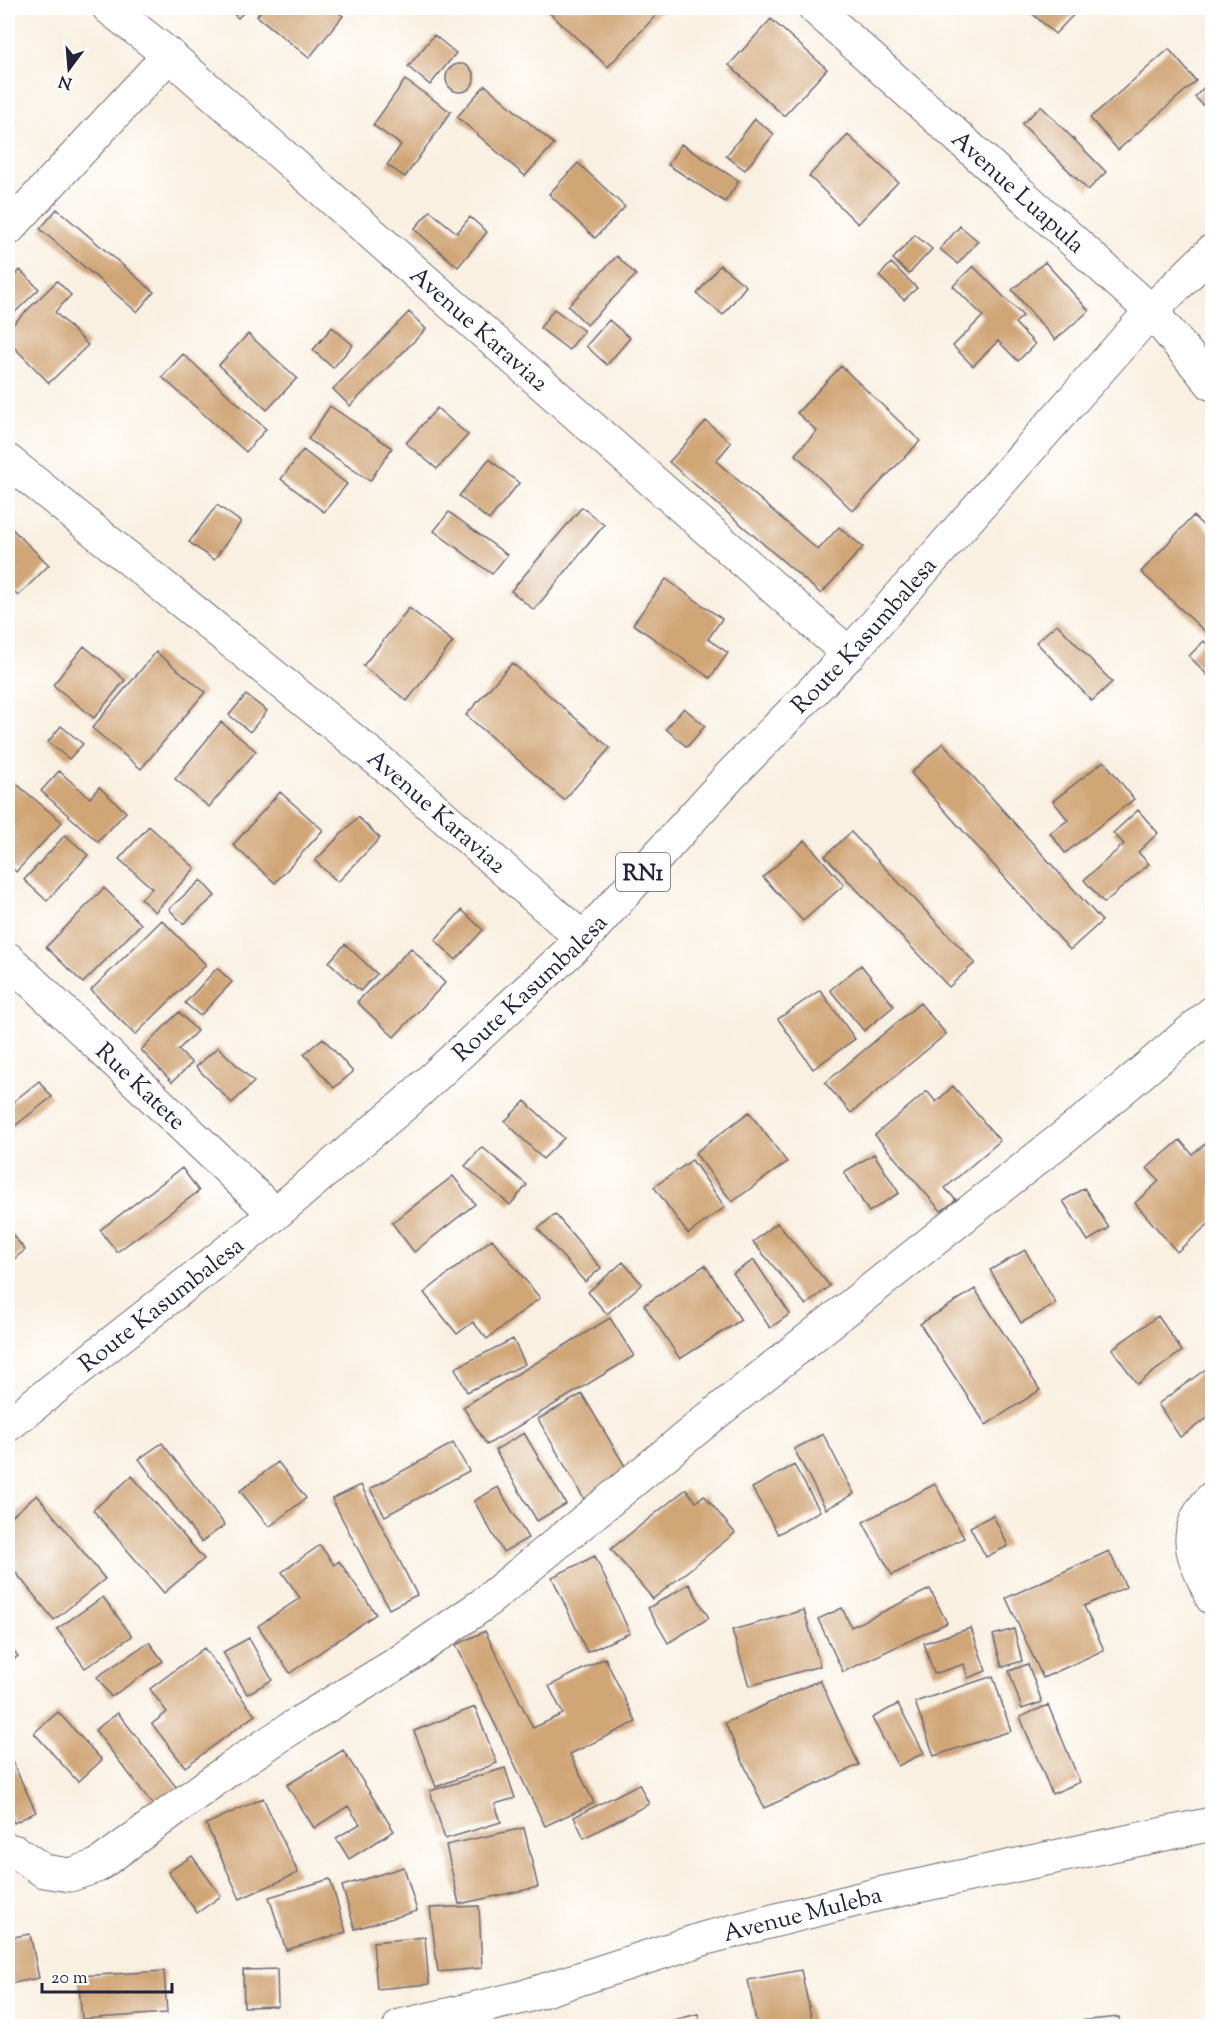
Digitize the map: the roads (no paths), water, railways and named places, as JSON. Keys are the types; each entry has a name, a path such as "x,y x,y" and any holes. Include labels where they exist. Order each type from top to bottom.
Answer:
{"main road":[{"name":"Avenue Luapula","path":"815,8 1151,311 1212,384"},
{"name":"Avenue Karavia2","path":"125,12 169,55 849,654"},
{"path":"8,229 169,55"},
{"name":"Route Kasumbalesa","path":"8,1424 275,1214 406,1103 583,939 729,777 849,654 1151,311 1212,251"},
{"name":"Avenue Karavia2","path":"8,461 394,773 583,939"},
{"name":"Rue Katete","path":"8,959 275,1214"},
{"path":"8,1850 16,1852 44,1871 70,1875 97,1866 231,1768 407,1657 482,1605 730,1402 1094,1113 1212,1013"},
{"path":"1212,1498 1197,1515 1191,1550 1212,1598"},
{"name":"Avenue Muleba","path":"400,2026 523,1996 706,1938 855,1900 1212,1824"}]}
